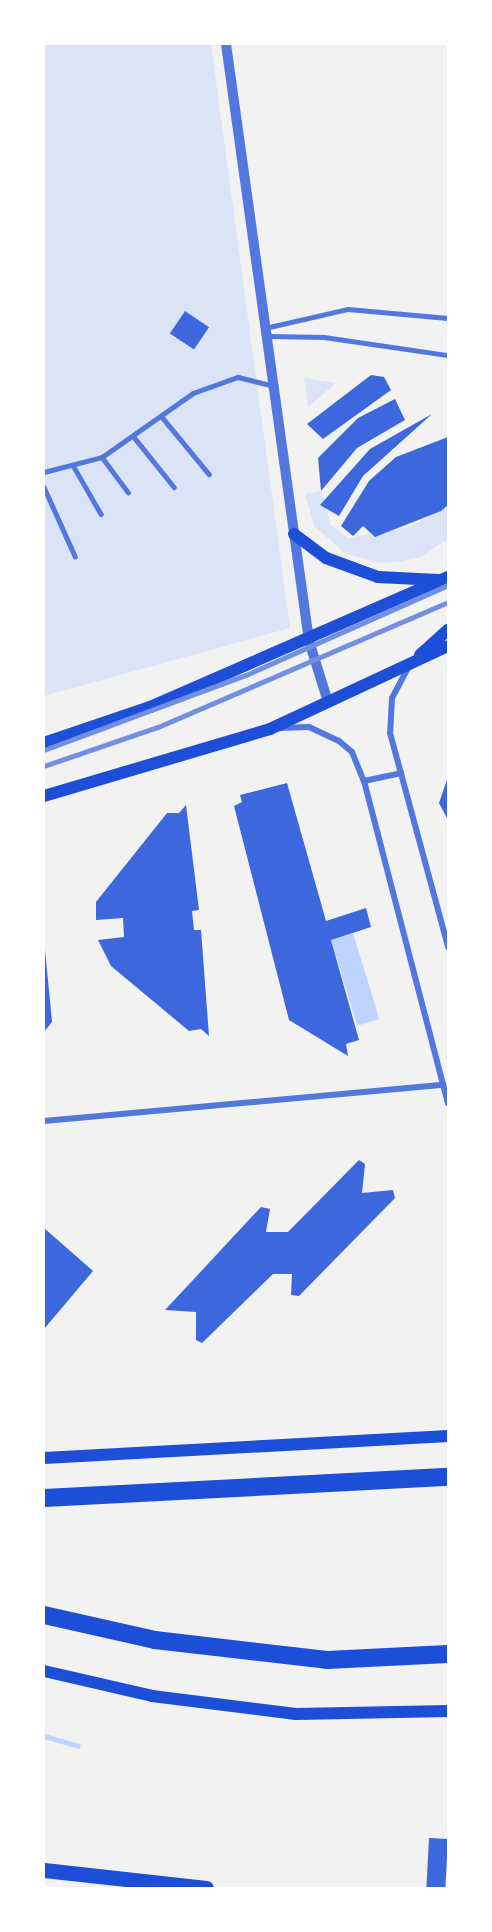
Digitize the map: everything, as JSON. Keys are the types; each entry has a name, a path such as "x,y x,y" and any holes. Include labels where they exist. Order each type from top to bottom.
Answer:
{"highway":[{"path":"44,1498 448,1477"},
{"path":"44,1615 155,1640 327,1660 448,1653"}],"main road":[{"path":"294,534 326,558 378,578 445,578"},
{"path":"44,743 309,641 445,578"},
{"path":"410,664 448,630"},
{"path":"44,796 270,729 448,646"},
{"path":"44,1458 448,1436"},
{"path":"44,1671 152,1696 296,1714 448,1711"},
{"path":"44,1870 206,1888"}],"street":[{"path":"226,44 309,641 328,702"},
{"path":"410,664 392,698 390,714 401,773 448,947"},
{"path":"270,729 323,731 352,752 364,781 448,1103"},
{"path":"364,781 401,773"},
{"path":"44,1121 443,1085"}],"lane":[{"path":"265,332 348,309 448,318"},
{"path":"265,332 324,337 448,355"},
{"path":"44,472 74,467 102,457 134,437 193,393 238,377 273,386"},
{"path":"162,417 209,474"},
{"path":"134,437 174,487"},
{"path":"102,457 128,492"},
{"path":"74,467 101,514"},
{"path":"44,487 75,555"}],"shaded area":[{"path":"44,44 211,44 290,628 44,696"},
{"path":"304,378 336,383 308,407"},
{"path":"321,491 331,525 348,538 410,527 448,505 448,539 421,557 402,561 381,563 346,554 314,526 305,494"}],"water":[{"path":"353,933 379,1019 357,1026 331,940"}],"building":[{"path":"185,311 209,327 194,350 170,333"},
{"path":"371,375 384,377 391,390 323,439 307,424"},
{"path":"395,399 405,420 357,448 321,491 318,458 358,418"},
{"path":"432,414 363,476 339,516 320,505 370,449"},
{"path":"448,437 448,505 441,511 375,537 363,526 353,536 341,526 369,481 396,457"},
{"path":"448,777 448,820 439,803"},
{"path":"287,783 326,921 366,908 371,927 331,940 359,1040 346,1044 348,1056 289,1020 234,806 242,802 240,795"},
{"path":"186,805 199,910 192,911 194,930 201,930 209,1036 201,1029 189,1031 111,966 98,940 124,937 123,918 96,920 96,902 167,813 179,813"},
{"path":"44,939 52,1022 44,1032"},
{"path":"359,1160 365,1164 362,1193 393,1190 395,1198 299,1296 291,1295 292,1274 273,1274 202,1343 196,1340 196,1312 165,1310 261,1207 270,1209 266,1232 288,1232"},
{"path":"44,1228 93,1271 44,1329"},
{"path":"429,1838 448,1839 445,1888 426,1888"}],"waterway":[{"path":"44,1736 78,1746"}],"railway":[{"path":"44,750 246,675 448,585"},
{"path":"44,766 158,727 448,602"}]}
